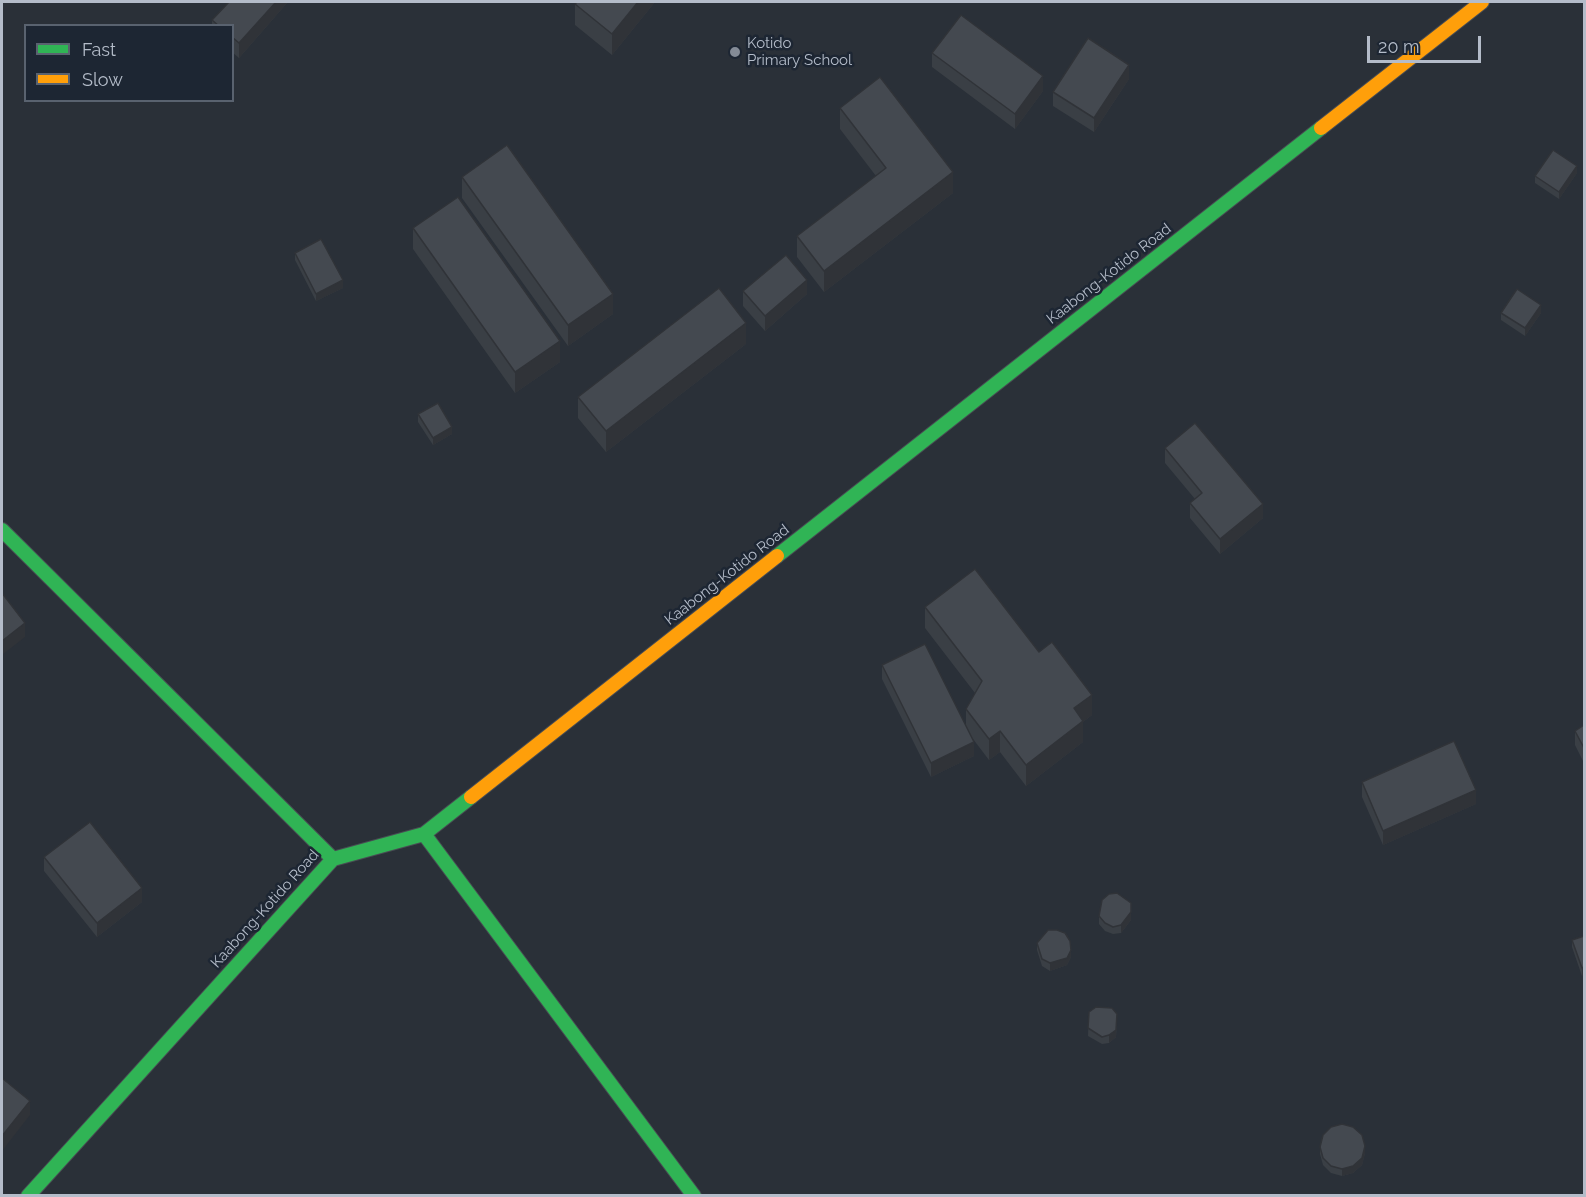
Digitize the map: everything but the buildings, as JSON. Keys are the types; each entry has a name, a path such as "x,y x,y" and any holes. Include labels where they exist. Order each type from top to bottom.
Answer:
{"main road":[{"name":"Kaabong-Kotido Road","path":"28,1196 333,859 424,834 1482,2"},
{"path":"2,530 333,859"},
{"path":"424,834 694,1196"}],"traffic: fast":[{"path":"777,556 1321,128"},
{"path":"2,530 333,859"},
{"path":"28,1196 333,859 424,834 471,797"},
{"path":"424,834 694,1196"}],"traffic: slow":[{"path":"1321,128 1482,2"},
{"path":"471,797 777,556"}],"place":[{"name":"Kotido Primary School","path":"735,52"}]}
